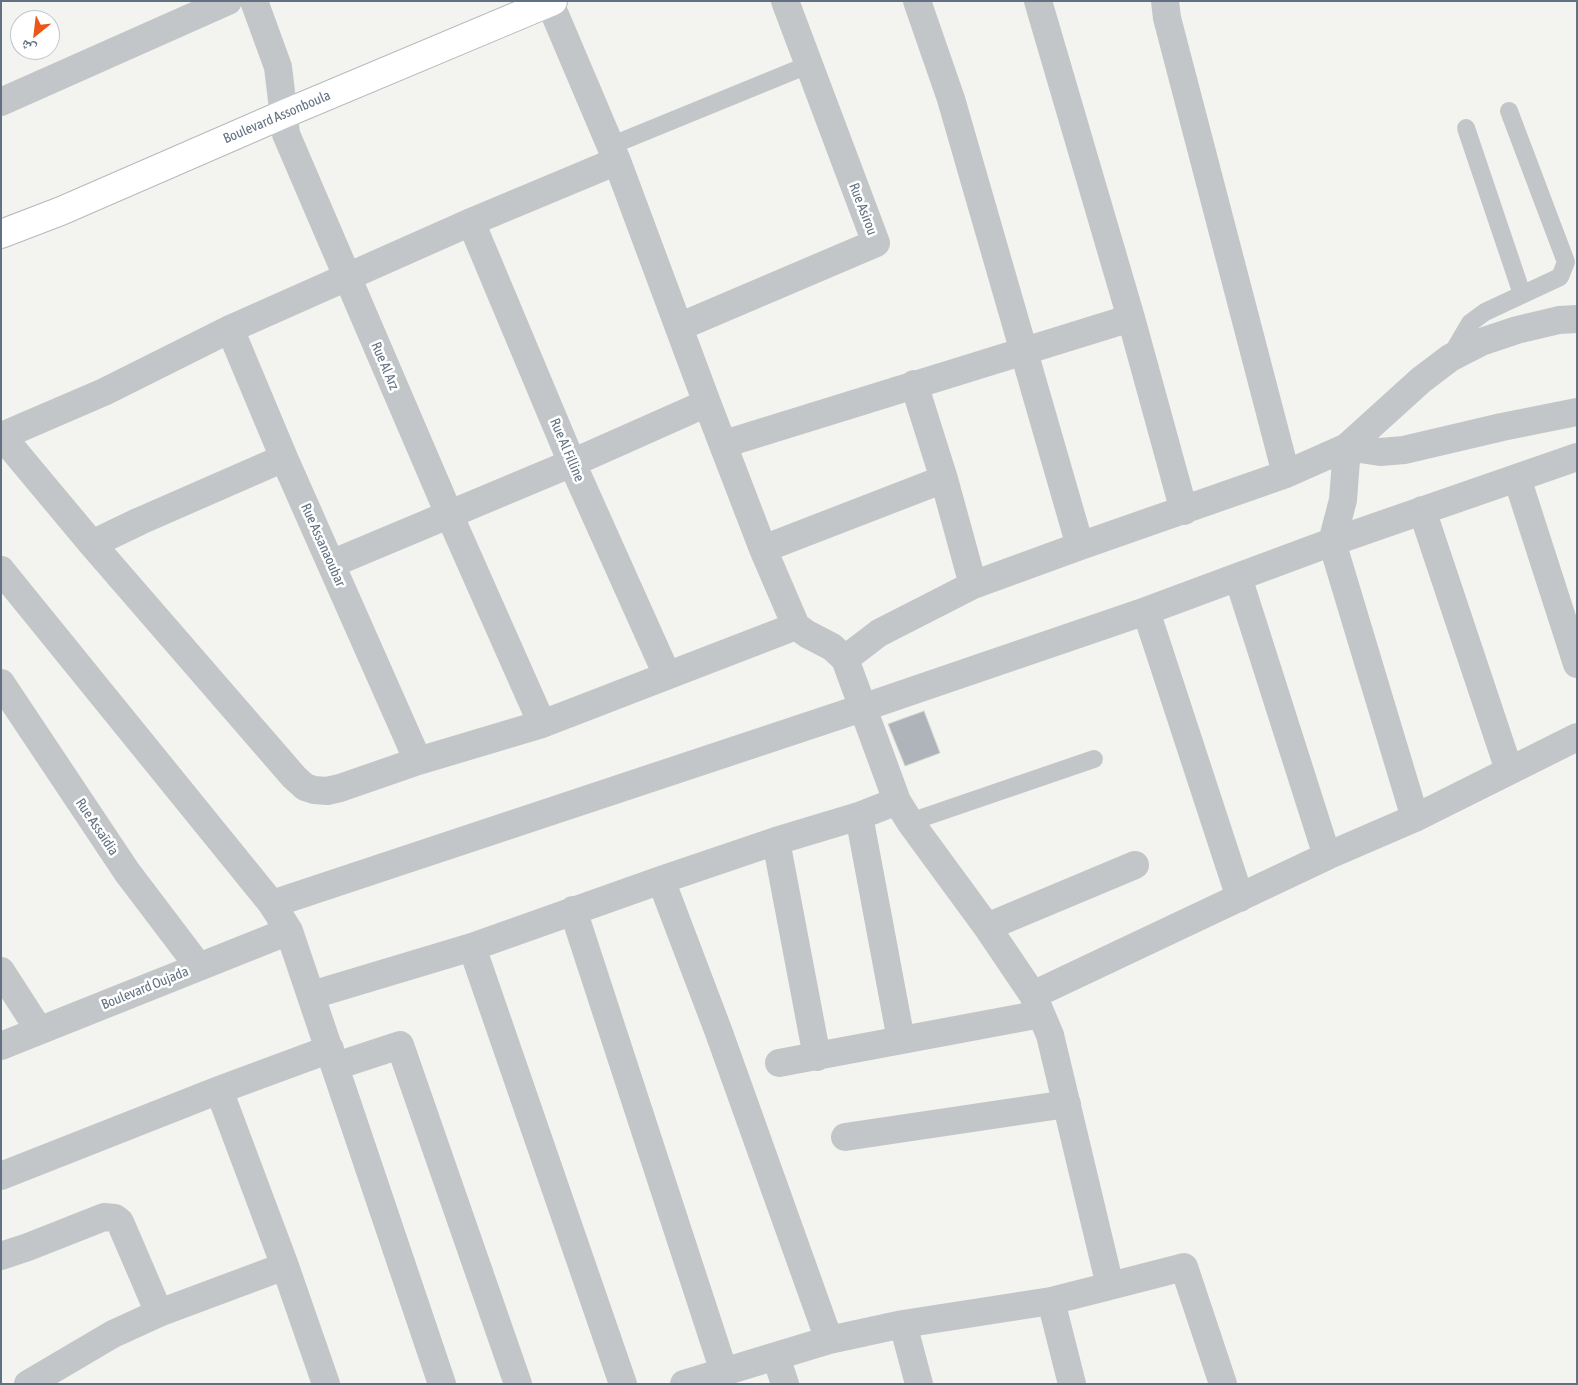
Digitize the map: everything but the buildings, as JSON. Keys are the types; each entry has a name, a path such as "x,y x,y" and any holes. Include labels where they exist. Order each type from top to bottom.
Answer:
{"street":[{"path":"1,102 228,1"},
{"name":"Rue Al Arz","path":"254,1 278,67 286,134 346,277 542,724"},
{"name":"Rue Asirou","path":"678,326 876,243 785,1"},
{"path":"917,1 951,99 1080,546"},
{"path":"1038,1 1131,318 1184,510"},
{"path":"1165,1 1170,28 1286,474"},
{"path":"551,2 614,154 763,549 796,626 832,647 845,659 862,708 903,811 987,927 1037,1005 1050,1035 1110,1286"},
{"name":"Boulevard Assonboula","path":"1,234 61,212 284,114 551,2"},
{"path":"614,154 471,222 230,329 104,392 1,436 294,777 305,787 314,790 327,791 418,761 542,724 796,626"},
{"name":"Rue Al Filline","path":"471,222 572,463 667,675"},
{"path":"724,444 1131,318"},
{"path":"845,659 879,633 973,585 1286,474 1347,447 1421,380 1450,358 1481,342 1517,330 1559,320 1577,319"},
{"name":"Rue Assanaoubar","path":"230,329 284,458 418,761"},
{"path":"914,384 944,479 973,585"},
{"path":"331,564 572,463 707,403"},
{"path":"1347,447 1380,452 1404,450 1577,412"},
{"path":"1347,447 1343,500 1332,542 1415,818"},
{"path":"272,904 862,708 1146,610 1422,510 1577,457"},
{"path":"92,544 284,458"},
{"path":"1517,478 1577,664"},
{"path":"763,549 944,479"},
{"path":"1422,510 1508,770"},
{"path":"1,570 272,904 289,931 442,1384"},
{"path":"1238,577 1327,856"},
{"path":"1146,610 1240,898"},
{"name":"Rue Assaïdia","path":"1,683 127,872 199,967"},
{"path":"779,1063 901,1040 1037,1005 1240,898 1327,856 1415,818 1577,737"},
{"path":"312,995 472,947 573,910 776,841 859,816 903,811"},
{"path":"859,816 901,1040"},
{"path":"776,841 817,1057"},
{"path":"987,927 1135,865"},
{"path":"661,880 718,1030 829,1340"},
{"path":"573,910 724,1372"},
{"name":"Boulevard Oujada","path":"1,1046 289,931"},
{"path":"472,947 623,1384"},
{"path":"1,971 39,1030"},
{"path":"1,1176 219,1090 333,1058 400,1045 518,1384"},
{"path":"219,1090 285,1266 326,1384"},
{"path":"845,1137 1067,1104"},
{"path":"1,1256 104,1217 115,1218 120,1222 159,1313"},
{"path":"28,1384 80,1352 159,1313 285,1266"},
{"path":"684,1384 829,1340 903,1324 1051,1301 1184,1267 1223,1384"},
{"path":"1051,1301 1072,1384"},
{"path":"903,1324 919,1384"},
{"path":"776,1357 785,1384"}],"lane":[{"path":"614,154 808,65"},
{"path":"1450,358 1470,322 1485,312 1560,278 1566,262 1509,111"},
{"path":"1466,128 1522,294"},
{"path":"903,811 1094,759"}]}
